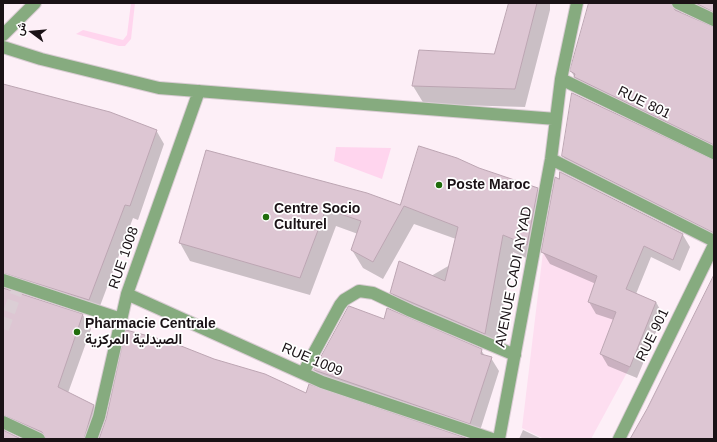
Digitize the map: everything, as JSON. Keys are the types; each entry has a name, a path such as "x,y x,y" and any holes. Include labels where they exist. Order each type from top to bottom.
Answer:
{"street":[{"path":"3,35 35,3"},
{"name":"AVENUE CADI AYYAD","path":"499,439 551,159 561,79 577,3"},
{"path":"678,3 714,20"},
{"path":"3,47 41,59 159,88 556,118"},
{"name":"RUE 801","path":"561,79 714,153"},
{"name":"RUE 1008","path":"91,439 99,417 127,294 199,91"},
{"path":"551,159 714,241"},
{"name":"RUE 901","path":"619,439 714,245"},
{"path":"3,280 121,319"},
{"path":"304,373 344,300 359,291 373,293 411,311 515,355"},
{"name":"RUE 1009","path":"127,294 347,391 492,439"},
{"path":"3,422 39,439"}],"shaded area":[{"path":"131,3 135,3 131,39 125,46 119,46 76,34 83,30 123,40 127,35"},
{"path":"336,147 391,148 382,179 334,161"},
{"path":"543,252 597,276 588,302 616,312 600,354 630,367 591,439 544,439 522,428"}],"building":[{"path":"509,3 537,3 515,89 412,86 419,50 494,54"},
{"path":"589,3 671,3 675,10 714,27 714,145 574,77 575,74 570,71"},
{"path":"696,3 714,3 714,12"},
{"path":"3,84 110,112 157,130 130,206 125,205 89,300 3,273"},
{"path":"572,93 714,160 714,233 562,156"},
{"path":"419,146 457,158 479,168 538,188 527,245 503,235 485,334 390,293 399,261 445,281 458,227 404,206 373,262 351,250 361,221 326,209 300,278 179,243 206,150 367,193 400,205"},
{"path":"560,172 683,234 673,260 644,246 626,289 656,302 630,367 600,354 616,312 588,302 597,276 541,252 555,177 559,179"},
{"path":"714,275 714,439 630,439 647,409"},
{"path":"3,288 83,314 58,387 94,405 84,439 46,439 42,432 3,415"},
{"path":"349,306 384,319 387,308 482,349 481,354 492,357 470,424 314,370"},
{"path":"126,330 171,342 214,359 265,374 306,393 309,384 466,438 99,439 106,419"},
{"path":"3,430 21,439 3,439"}],"tunnel":[{"path":"3,329 19,285"}],"place":[{"name":"Poste Maroc","path":"439,185"},
{"name":"Centre Socio Culturel","path":"266,217"},
{"name":"Pharmacie Centrale الصيدلية المركزية","path":"77,332"}]}
